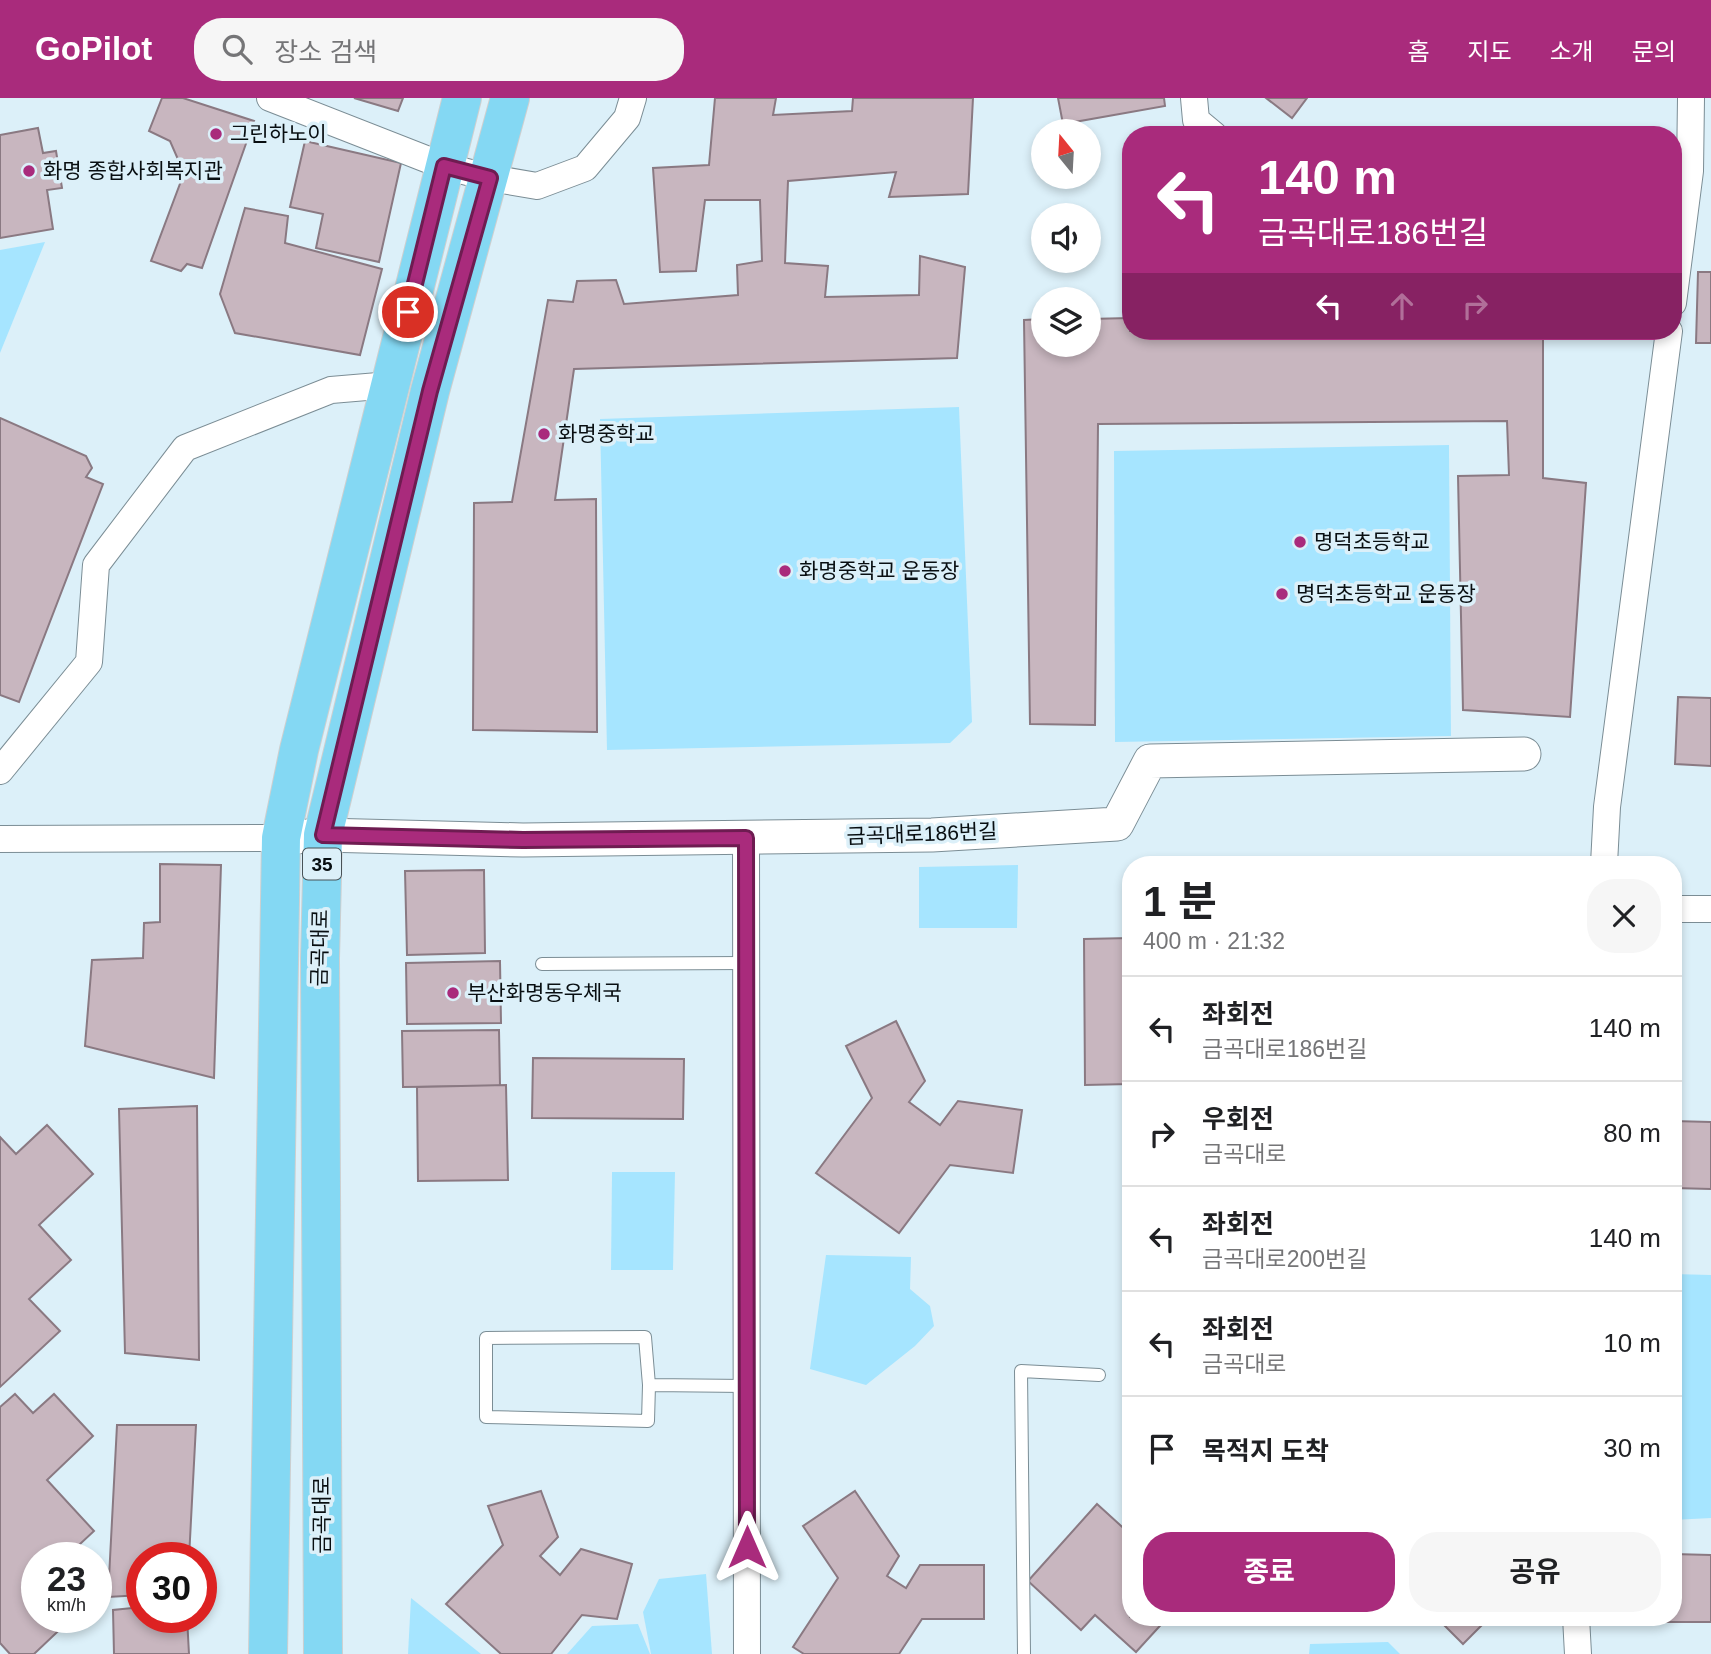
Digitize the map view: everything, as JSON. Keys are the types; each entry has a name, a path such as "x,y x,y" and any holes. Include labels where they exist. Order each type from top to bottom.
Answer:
{"main road":[{"name":"금곡대로","path":"268,1654 281,838 299,750 462,98"},
{"name":"금곡대로","path":"323,1654 320,971 323,835 430,391 510,98"}],"street":[{"path":"270,98 444,166 537,186 585,168 627,118 633,98"},
{"path":"1194,98 1196,120 1203,126"},
{"path":"1682,233 1690,171 1691,98"},
{"path":"1604,856 1607,807 1668,340"},
{"path":"0,771 89,662 96,565 185,448 331,390 390,385"},
{"name":"금곡대로186번길","path":"281,838 323,835 523,840 932,835 1117,824 1150,761 1524,754"},
{"path":"0,839 281,838"},
{"path":"746,838 747,1654"},
{"path":"1682,909 1711,909"},
{"path":"1576,1626 1578,1654"}],"lane":[{"path":"542,964 746,963"},
{"path":"645,1337 649,1385 648,1421 486,1417 486,1338 645,1337"},
{"path":"1024,1654 1021,1371 1099,1375"},
{"path":"649,1385 746,1386"}],"shaded area":[{"path":"45,242 0,353 0,250"},
{"name":"화명중학교 운동장","path":"959,407 972,722 950,743 607,750 600,419"},
{"name":"명덕초등학교 운동장","path":"1449,445 1451,736 1115,742 1114,451"},
{"path":"1018,865 1017,928 919,928 919,867"},
{"path":"612,1172 675,1172 673,1270 611,1270"},
{"path":"826,1255 911,1257 910,1289 930,1306 934,1326 915,1346 866,1385 810,1369"},
{"path":"1682,1274 1711,1275 1711,1518 1682,1520"},
{"path":"706,1574 712,1654 651,1654 643,1612 659,1579"},
{"path":"411,1598 481,1654 408,1654"},
{"path":"638,1624 650,1654 567,1654 592,1626"},
{"path":"1388,1642 1400,1654 1309,1654 1310,1644"}],"building":[{"path":"162,98 183,98 254,121 202,268 187,264 181,271 151,261 184,173 170,141 149,131"},
{"path":"354,98 403,98 398,111"},
{"name":"화명중학교","path":"715,98 776,98 773,115 852,111 853,98 973,98 968,194 889,197 896,172 788,181 785,263 828,266 825,297 919,295 920,256 965,267 957,358 574,369 555,500 596,499 597,732 473,730 474,503 512,502 548,300 573,302 577,281 616,280 624,304 738,295 737,265 762,261 760,200 705,200 696,271 660,272 653,168 709,165"},
{"path":"1058,98 1164,98 1165,106 1091,119 1062,119"},
{"path":"1266,98 1307,98 1292,118"},
{"name":"화명 종합사회복지관","path":"38,128 43,153 56,151 62,188 47,190 53,229 0,238 0,135"},
{"path":"305,141 401,163 379,262 316,248 323,214 290,207"},
{"path":"245,208 288,216 285,243 382,269 360,355 235,333 220,294"},
{"path":"1698,272 1711,272 1711,343 1696,343"},
{"name":"명덕초등학교","path":"1122,318 1122,340 1543,340 1543,478 1586,483 1570,717 1463,710 1458,476 1509,475 1507,421 1098,424 1095,725 1030,724 1024,320 1031,320 1031,357 1101,357 1101,319"},
{"path":"0,418 86,456 92,468 86,477 103,484 19,702 0,695"},
{"path":"1678,697 1711,698 1711,766 1675,764"},
{"path":"160,864 221,865 214,1078 85,1046 92,960 143,958 144,923 160,922"},
{"path":"484,870 485,953 407,955 405,871"},
{"path":"1122,938 1122,1084 1085,1085 1084,939"},
{"name":"부산화명동우체국","path":"500,961 501,1023 407,1024 406,963"},
{"path":"896,1021 925,1081 909,1102 940,1125 958,1101 1022,1110 1013,1173 950,1165 899,1233 816,1173 872,1098 846,1046"},
{"path":"499,1030 500,1086 403,1087 402,1031"},
{"path":"533,1058 684,1059 683,1119 532,1118"},
{"path":"506,1085 508,1180 418,1181 417,1087"},
{"path":"197,1106 199,1360 125,1353 119,1109"},
{"path":"1682,1121 1711,1122 1711,1189 1682,1188"},
{"path":"47,1125 93,1174 39,1225 71,1260 29,1299 60,1331 0,1387 0,1137 16,1154"},
{"path":"15,1394 33,1413 54,1394 93,1436 47,1480 94,1531 82,1542 21,1542 21,1633 56,1633 34,1654 10,1654 0,1643 0,1407"},
{"path":"117,1425 196,1425 190,1542 126,1542 126,1596 112,1597 111,1542"},
{"path":"541,1491 558,1537 540,1556 560,1575 581,1549 632,1564 617,1619 582,1615 551,1654 501,1654 446,1604 503,1545 488,1506"},
{"path":"855,1491 899,1556 887,1576 906,1588 920,1565 984,1565 984,1619 922,1619 899,1654 804,1654 793,1647 838,1578 803,1526"},
{"path":"1097,1504 1122,1527 1122,1626 1160,1626 1136,1652 1095,1615 1081,1630 1028,1581"},
{"path":"1682,1554 1711,1555 1711,1622 1682,1622"},
{"path":"126,1609 126,1633 188,1633 189,1654 114,1654 113,1610"},
{"path":"1445,1626 1481,1626 1463,1644"}],"place":[{"name":"그린하노이","path":"216,134"},
{"name":"화명 종합사회복지관","path":"29,171"},
{"name":"화명중학교","path":"544,434"},
{"name":"명덕초등학교","path":"1300,542"},
{"name":"화명중학교 운동장","path":"785,571"},
{"name":"명덕초등학교 운동장","path":"1282,594"},
{"name":"부산화명동우체국","path":"453,993"}],"route":[{"path":"408,312 444,166 490,178 430,391 323,835 523,840 746,838 747,1547"}]}
